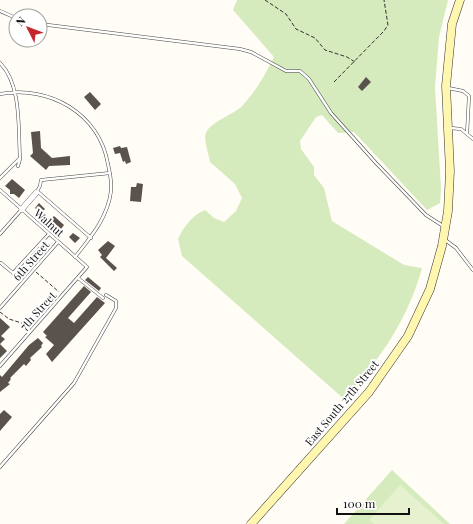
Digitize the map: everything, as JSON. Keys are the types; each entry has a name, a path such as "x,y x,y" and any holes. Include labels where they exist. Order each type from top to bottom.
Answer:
{"main road":[{"name":"East South 27th Street","path":"251,524 369,392 393,360 408,336 427,296 437,269 446,227 450,178 446,88 452,24 460,0"}],"street":[{"path":"22,210 36,192"}],"lane":[{"path":"48,25 240,49 252,52 286,71 300,71 309,79 331,113 382,169 426,215 438,225 446,227"},
{"path":"0,63 9,73 15,91 20,158 18,166"},
{"path":"446,88 463,91 469,96 467,134"},
{"path":"0,94 15,91 25,92 61,101 80,114 91,124 103,144 112,182 110,197 99,226 75,257"},
{"path":"448,128 461,129 473,139"},
{"path":"0,178 20,158"},
{"path":"36,182 41,180 110,173"},
{"path":"41,180 36,192 91,238"},
{"name":"Walnut","path":"0,190 87,267"},
{"path":"0,234 22,210"},
{"path":"1,263 13,273 49,234"},
{"path":"444,239 456,248 473,270"},
{"name":"6th Street","path":"0,310 58,242"},
{"name":"7th Street","path":"0,366 87,267"},
{"path":"78,278 103,298"},
{"path":"0,467 74,383 116,308 116,301 106,295"}],"path":[{"path":"265,0 286,14 296,29 315,38 325,50 355,62"},
{"path":"334,82 355,62 388,25 384,0"},
{"path":"34,270 62,295"},
{"path":"0,310 9,319 21,321 34,328"}],"green space":[{"path":"237,0 448,0 439,37 435,87 441,189 440,203 427,210 354,132 338,133 322,115 316,117 300,141 301,149 314,167 314,175 324,188 332,221 404,265 422,268 416,287 401,322 381,354 344,399 182,256 178,239 192,218 205,210 214,218 224,222 236,211 242,198 235,184 210,162 205,135 212,125 242,106 252,95 274,57 233,10"},
{"path":"392,470 450,524 344,524"},
{"path":"400,485 444,524 374,524 369,520"}],"building":[{"path":"366,77 371,82 362,91 358,87"},
{"path":"90,92 101,104 95,110 84,97"},
{"path":"40,131 41,148 52,158 70,156 70,165 49,166 46,170 30,156 33,153 31,132"},
{"path":"120,146 121,148 127,147 131,162 126,164 125,161 123,162 120,153 115,154 113,148"},
{"path":"12,179 25,190 19,198 14,194 10,194 10,190 5,186"},
{"path":"137,183 143,184 141,202 130,201 131,187 136,187"},
{"path":"39,203 45,209 41,213 35,208"},
{"path":"54,216 64,225 58,233 47,224"},
{"path":"73,233 80,238 75,243 69,237"},
{"path":"108,241 115,246 106,258 117,268 114,271 100,257 102,255 98,250"},
{"path":"88,277 101,288 99,291 85,280"},
{"path":"84,286 91,292 68,318 74,323 97,297 105,303 52,362 46,354 54,345 45,337 47,336 43,332"},
{"path":"0,318 10,327 1,336 5,339 0,344"},
{"path":"38,338 43,343 41,346 42,347 30,358 31,360 26,366 24,364 10,378 11,379 8,383 10,384 0,392 0,375 2,377 29,345"},
{"path":"0,344 7,351 0,358"},
{"path":"4,410 12,417 0,431 0,414"}]}
